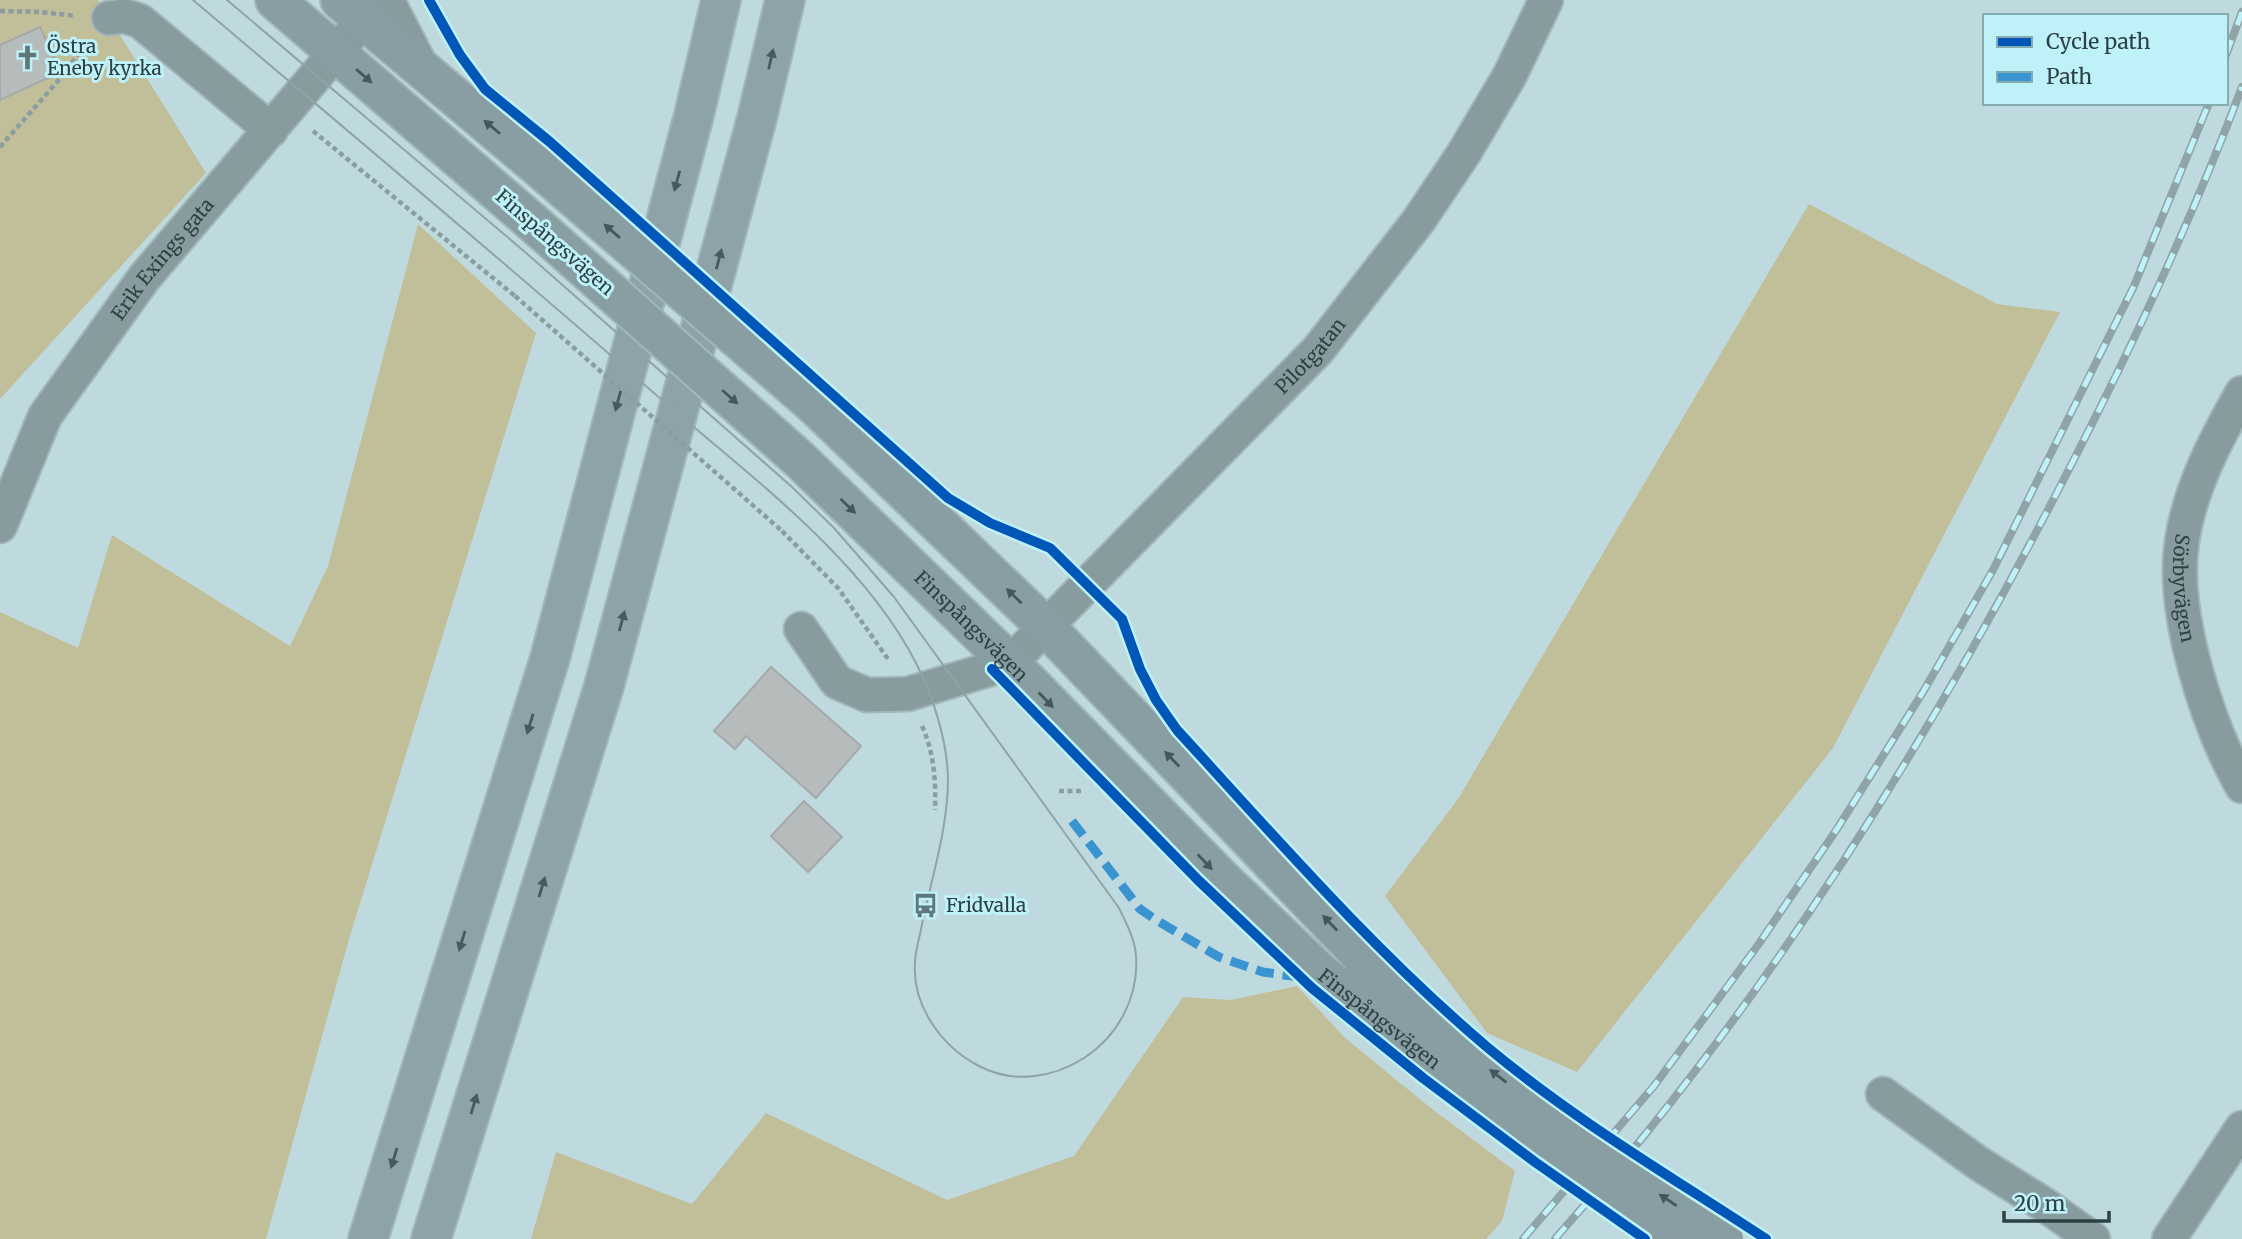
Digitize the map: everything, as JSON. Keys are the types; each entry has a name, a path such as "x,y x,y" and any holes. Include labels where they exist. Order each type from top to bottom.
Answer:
{"highway":[{"path":"368,1239 550,659 694,115 721,0"},
{"path":"431,1239 604,687 757,118 785,0"}],"main road":[{"name":"Finspångsvägen","path":"275,0 532,222 799,459 1010,663 1224,881 1321,973 1547,1132 1724,1239"},
{"name":"Finspångsvägen","path":"364,6 422,68 812,403 1046,627 1392,988 1450,1038 1547,1132 1677,1239"}],"street":[{"name":"Pilotgatan","path":"1010,663 1318,350 1419,220 1464,153 1510,75 1546,0"},
{"name":"Erik Exings gata","path":"0,526 46,416 144,278 336,52 364,6"},
{"path":"109,18 125,16 140,21 279,120"},
{"name":"Sörbyvägen","path":"2242,393 2210,452 2192,500 2182,542 2181,591 2200,687 2215,733 2242,786"},
{"path":"802,629 837,682 867,695 908,694 1010,663"},
{"path":"1883,1094 1978,1163 2093,1239"},
{"path":"2169,1239 2242,1128"}],"path":[{"path":"0,11 109,18"},
{"path":"0,147 109,18"},
{"path":"279,120 515,296 782,531"}],"shaded area":[{"path":"0,0 98,0 206,173 0,399"},
{"path":"1809,204 1997,304 2060,312 1833,748 1577,1072 1487,1033 1385,896 1458,799"},
{"path":"418,224 536,333 349,939 266,1239 0,1239 0,612 78,648 112,535 290,646 328,566"},
{"path":"1297,986 1345,1038 1432,1109 1515,1171 1502,1221 1486,1239 531,1239 556,1152 692,1204 766,1113 947,1200 1074,1156 1183,997 1231,1000"}],"building":[{"name":"Östra Eneby kyrka","path":"40,27 61,72 0,100 0,45"},
{"path":"771,667 861,746 816,798 746,736 735,749 714,731"},
{"path":"804,801 842,837 808,872 771,836"}],"tram line":[{"path":"193,0 767,489 836,554 893,625 916,663 933,704 945,749 948,778 945,816 915,959 915,979 924,1009 932,1024 953,1048 992,1072 1019,1077 1046,1074 1072,1065 1096,1049 1107,1039 1124,1014 1134,986 1136,956 1127,925 1119,908 894,597 834,528 792,487 525,252 227,0"}],"railway":[{"path":"2228,50 2242,12"},
{"path":"1555,1239 1648,1131 1765,976 1874,814 1925,730 2021,561 2114,380 2160,284 2242,87"},
{"path":"1523,1239 1654,1086 1758,945 1837,829 1923,692 1993,570 2134,286 2208,105"}],"marked path":[{"path":"1072,821 1140,909 1156,920 1219,957 1263,972 1299,977"}],"cycle path":[{"path":"429,0 460,55 485,89 550,142 948,498 990,523 1050,548 1122,619 1140,669 1156,700 1177,730 1327,893 1445,1010 1520,1074 1554,1099 1766,1239"},
{"path":"992,669 1198,880 1312,988 1423,1078 1535,1162 1645,1239"}],"place":[{"name":"Östra Eneby kyrka","path":"27,57"},
{"name":"Fridvalla","path":"926,905"}]}
